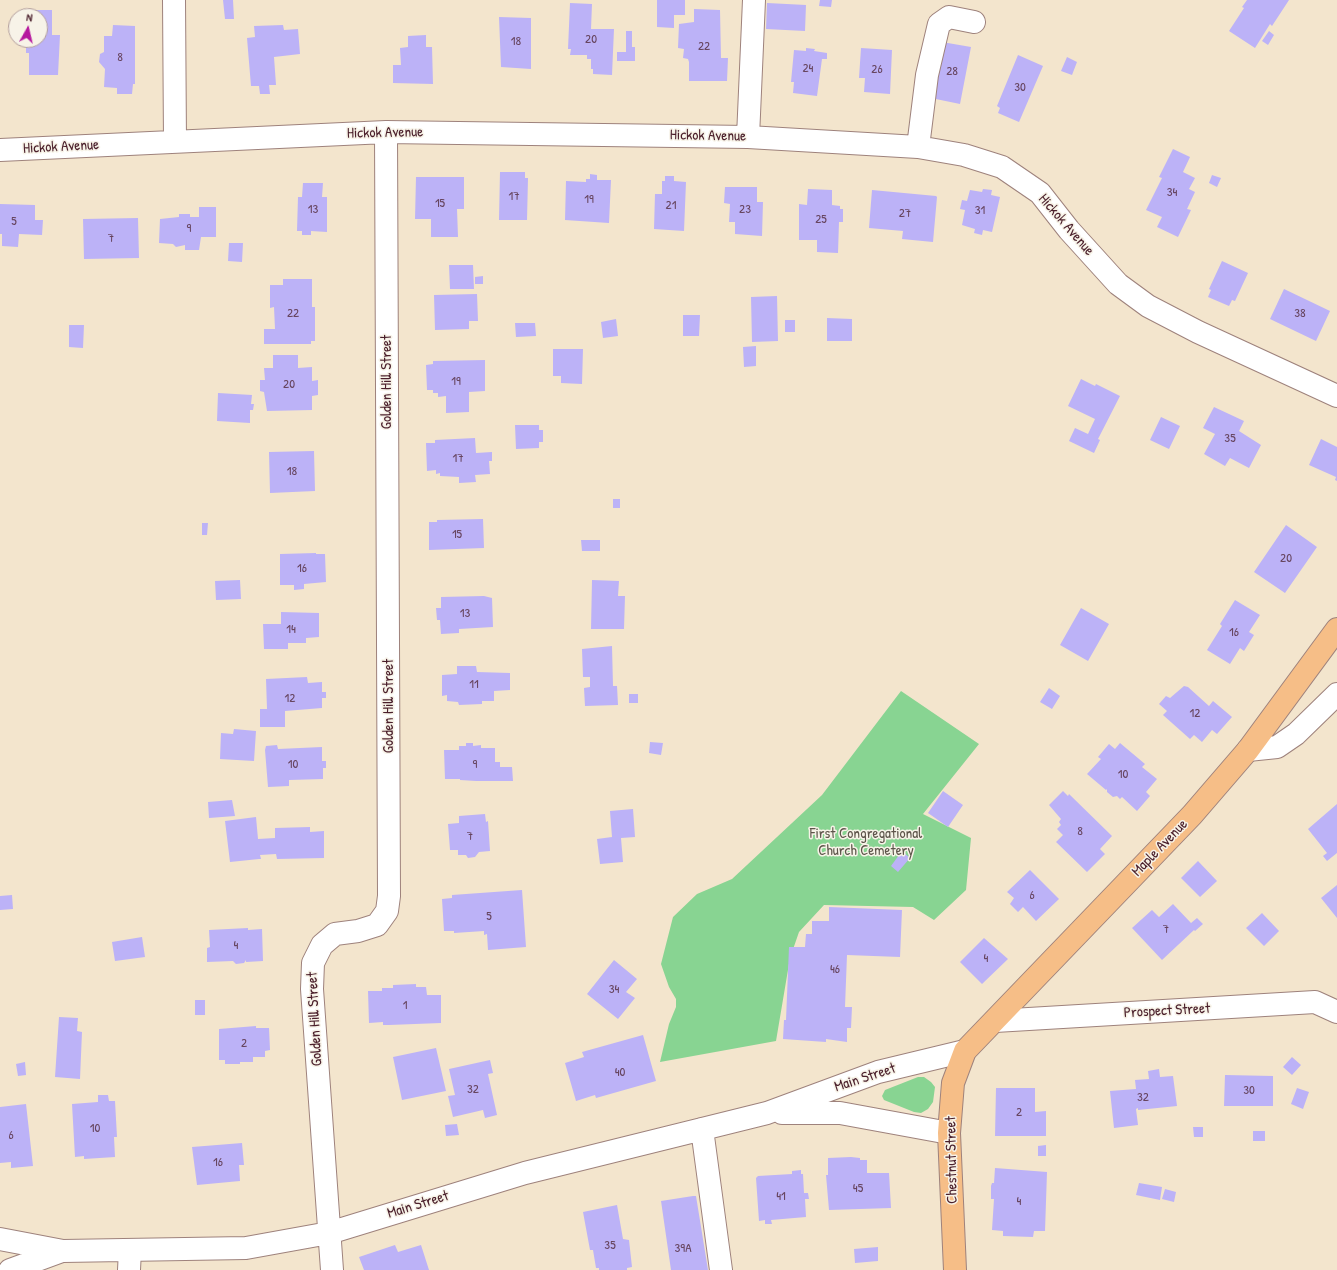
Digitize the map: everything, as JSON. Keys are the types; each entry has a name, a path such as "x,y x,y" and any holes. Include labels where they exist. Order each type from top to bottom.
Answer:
{"main road":[{"name":"Maple Avenue","path":"965,1052 1192,814 1248,750 1337,629"},
{"name":"Chestnut Street","path":"960,1270 949,1133 953,1083 965,1052"}],"street":[{"path":"174,0 175,142"},
{"path":"748,137 754,0"},
{"path":"918,148 927,75 939,24 949,17 974,22"},
{"name":"Hickok Avenue","path":"0,150 386,132 748,137 918,148 964,155 1002,167 1040,193 1069,230 1118,284 1148,306 1198,332 1337,396"},
{"name":"Golden Hill Street","path":"332,1270 312,989 313,963 322,945 335,934 358,931 377,925 387,912 390,896 386,132"},
{"path":"1248,750 1277,747 1296,734 1337,694"},
{"name":"Prospect Street","path":"995,1021 1315,1002 1337,1012"},
{"name":"Main Street","path":"0,1239 63,1251 130,1260 246,1248 329,1233 525,1173 767,1113 878,1072 965,1052"},
{"name":"Main Street","path":"767,1113 840,1113 949,1133"},
{"path":"702,1129 721,1270"},
{"name":"Main Street","path":"10,1270 63,1251"}],"green space":[{"name":"First Congregational Church Cemetery","path":"901,691 979,744 923,814 971,838 966,890 934,920 913,907 824,905 799,932 790,958 776,1041 660,1062 669,1024 676,1007 676,999 669,987 661,964 673,917 697,894 732,879 822,795"},
{"path":"918,1077 924,1077 935,1087 933,1102 928,1109 921,1113 914,1112 884,1100 882,1096 885,1090"}],"building":[{"path":"223,0 233,0 234,19 225,19"},
{"path":"657,0 685,0 685,15 674,15 674,28 657,27"},
{"path":"820,0 832,0 831,7 819,6"},
{"path":"1247,0 1289,0 1272,26 1270,24 1255,48 1229,31 1244,8 1242,7"},
{"path":"570,3 592,4 591,29 614,29 612,75 593,74 593,69 591,69 591,59 587,59 587,55 570,55 571,49 568,49"},
{"path":"767,3 806,5 805,31 766,29"},
{"path":"694,9 720,10 721,58 728,58 727,81 689,81 688,59 683,58 684,49 678,48 679,24 694,22"},
{"path":"48,10 52,10 52,35 60,35 58,75 29,75 29,53 26,53 26,48 48,48"},
{"path":"499,17 531,18 531,69 501,67"},
{"path":"113,25 135,26 135,84 133,84 132,94 117,94 117,88 104,87 105,69 99,62 100,54 104,52 104,36 112,36"},
{"path":"283,25 284,30 298,29 300,54 274,57 276,85 269,85 270,94 260,94 259,86 251,86 247,38 255,37 254,26"},
{"path":"626,31 632,31 632,47 635,47 635,61 617,61 617,52 626,52"},
{"path":"1269,31 1274,35 1268,45 1262,41"},
{"path":"426,35 426,47 432,47 433,84 393,83 393,65 401,65 400,48 408,47 408,36"},
{"path":"942,42 971,47 960,104 931,98"},
{"path":"806,48 827,53 827,59 822,59 817,96 793,93 794,82 791,82 794,50 806,51"},
{"path":"861,48 892,50 890,94 864,92 865,78 859,78"},
{"path":"1018,55 1043,66 1019,122 998,113 1000,108 997,106"},
{"path":"1067,57 1077,62 1072,75 1061,71"},
{"path":"1173,149 1190,157 1183,172 1195,178 1189,189 1195,192 1187,209 1191,210 1178,237 1157,227 1162,217 1146,210 1162,178 1159,177"},
{"path":"500,172 525,172 525,178 528,178 527,220 499,220"},
{"path":"590,174 597,175 597,180 611,180 609,223 565,220 566,181 586,182 586,179 590,179"},
{"path":"1212,175 1221,178 1217,187 1209,183"},
{"path":"665,176 674,176 674,181 686,182 684,231 654,229 655,194 662,194 662,181 665,181"},
{"path":"416,177 464,177 464,209 457,209 458,237 431,237 431,219 415,219"},
{"path":"303,183 323,183 322,197 327,197 327,232 311,231 311,235 302,235 302,231 297,231 298,197 302,197"},
{"path":"725,187 757,187 757,202 763,202 762,236 735,234 735,222 729,222 730,204 724,203"},
{"path":"808,189 832,190 832,205 840,206 840,209 843,209 843,222 839,222 838,253 817,252 817,240 799,240 799,204 807,205"},
{"path":"983,189 992,190 991,195 1000,197 992,232 983,230 982,235 974,233 975,229 962,225 965,210 960,209 962,200 967,201 970,190 982,192"},
{"path":"872,190 936,196 933,242 902,239 903,231 869,228"},
{"path":"0,204 35,205 35,220 43,220 42,235 19,234 18,247 2,246 2,234 0,234"},
{"path":"199,207 216,207 216,237 201,237 199,250 185,250 185,245 176,247 173,244 159,243 160,219 179,217 179,214 190,214 190,217 199,217"},
{"path":"138,218 139,258 84,259 83,219"},
{"path":"229,243 243,243 242,262 228,261"},
{"path":"1222,261 1248,273 1235,301 1232,300 1229,306 1208,297 1211,290 1209,289"},
{"path":"449,265 473,265 474,289 450,289"},
{"path":"483,276 483,284 475,284 475,277"},
{"path":"283,279 312,279 312,307 315,307 315,341 311,341 311,344 264,344 264,329 275,329 274,307 270,308 270,285 283,285"},
{"path":"1284,289 1330,311 1316,341 1270,319"},
{"path":"477,294 478,321 469,321 469,329 435,330 434,295"},
{"path":"777,296 778,341 752,342 751,297"},
{"path":"683,315 700,315 699,336 683,336"},
{"path":"827,318 852,319 852,341 827,341"},
{"path":"616,319 618,336 603,338 601,322"},
{"path":"785,320 795,320 795,332 785,332"},
{"path":"515,323 535,323 536,336 516,337"},
{"path":"69,325 84,325 83,348 69,347"},
{"path":"756,346 756,366 744,367 743,347"},
{"path":"553,349 583,349 582,384 561,383 561,376 553,376"},
{"path":"273,355 298,355 298,368 312,367 312,381 318,380 318,395 312,396 312,410 267,411 264,392 260,391 260,380 265,380 264,368 273,368"},
{"path":"485,360 485,391 469,392 469,412 446,413 446,396 438,397 438,393 433,393 433,390 427,390 426,365 433,364 433,361"},
{"path":"1081,379 1095,386 1096,384 1120,396 1098,439 1100,440 1094,453 1069,441 1075,428 1088,434 1095,419 1068,406"},
{"path":"218,393 252,395 251,404 254,404 253,410 250,410 250,423 217,421"},
{"path":"1214,407 1244,421 1239,431 1261,445 1249,468 1230,458 1225,466 1204,454 1215,434 1203,428"},
{"path":"1161,417 1180,426 1169,449 1150,440"},
{"path":"515,425 539,425 539,430 543,430 543,442 539,442 539,448 516,449"},
{"path":"475,438 476,453 492,452 492,461 489,461 490,474 475,475 476,482 459,483 459,477 440,476 440,473 436,474 436,470 427,471 426,443 435,443 435,440"},
{"path":"1321,439 1337,447 1337,481 1335,480 1336,477 1309,465"},
{"path":"314,451 315,491 270,493 269,452"},
{"path":"613,499 620,499 620,508 613,508"},
{"path":"483,519 484,548 429,550 429,522 437,522 437,520"},
{"path":"202,523 208,523 207,535 202,535"},
{"path":"1286,525 1317,547 1285,593 1254,572"},
{"path":"581,540 600,540 600,551 582,551"},
{"path":"280,554 325,554 326,582 304,584 304,589 294,590 294,585 280,585"},
{"path":"240,580 241,599 216,600 215,581"},
{"path":"592,580 619,581 618,596 625,596 624,629 591,629"},
{"path":"484,596 492,598 493,627 459,629 459,633 441,634 440,620 437,620 436,608 441,608 441,597"},
{"path":"1235,600 1260,615 1249,632 1254,635 1244,651 1240,648 1230,664 1207,650 1222,626 1220,624"},
{"path":"1081,608 1109,624 1088,661 1060,645"},
{"path":"281,612 319,613 319,637 306,638 306,643 288,643 288,649 264,649 263,624 281,624"},
{"path":"612,646 613,686 617,686 618,705 585,706 584,688 590,687 590,677 583,677 582,649"},
{"path":"457,666 476,666 477,672 510,673 510,690 494,691 494,701 482,701 482,704 459,705 458,702 447,701 447,695 442,696 442,675 457,674"},
{"path":"307,677 308,683 322,682 322,692 326,692 326,698 322,698 322,708 285,711 285,727 260,727 260,709 267,709 266,679"},
{"path":"1184,686 1188,687 1209,706 1213,701 1232,717 1217,734 1212,730 1202,742 1194,735 1190,739 1163,715 1167,711 1159,704 1166,696 1170,698"},
{"path":"1049,688 1060,696 1052,709 1040,702"},
{"path":"629,694 638,694 638,703 629,703"},
{"path":"234,729 256,731 254,761 220,759 221,733 233,734"},
{"path":"650,742 663,743 661,755 649,753"},
{"path":"466,743 473,743 473,746 481,745 481,748 495,748 495,762 500,762 500,767 512,767 513,781 445,779 444,750 459,750 459,746 466,746"},
{"path":"1120,743 1145,764 1142,767 1157,779 1146,792 1150,796 1137,811 1122,797 1120,799 1117,796 1113,797 1107,792 1107,789 1106,790 1087,774 1101,759 1098,757 1109,744 1115,749"},
{"path":"277,745 278,749 322,747 322,761 326,761 326,768 323,768 323,779 289,780 289,786 268,787 265,750 266,746"},
{"path":"943,791 963,805 948,827 928,813"},
{"path":"1063,791 1068,796 1069,794 1112,836 1100,849 1105,854 1087,872 1056,842 1063,835 1057,829 1061,825 1059,822 1061,819 1049,805"},
{"path":"232,800 235,816 209,818 208,802"},
{"path":"1337,804 1337,853 1327,861 1323,856 1327,853 1308,829"},
{"path":"633,809 635,837 621,838 623,862 600,864 597,839 612,837 610,811"},
{"path":"485,814 486,822 488,821 490,851 479,852 475,857 468,858 466,855 458,855 458,850 450,850 448,824 459,823 459,816"},
{"path":"256,817 258,839 275,838 275,828 310,827 310,832 324,831 324,858 277,859 276,854 260,855 261,859 230,862 225,821"},
{"path":"902,851 910,858 898,872 891,866"},
{"path":"1198,861 1217,881 1200,897 1181,878"},
{"path":"1030,870 1059,899 1036,921 1023,907 1018,912 1010,904 1014,898 1007,892"},
{"path":"1337,885 1337,918 1321,898"},
{"path":"522,890 526,947 488,950 487,934 484,935 484,931 454,933 454,931 444,931 442,899 452,898 452,895"},
{"path":"12,895 13,909 0,910 0,896"},
{"path":"1173,904 1191,923 1197,918 1203,924 1195,931 1194,930 1162,960 1132,928 1152,910 1159,917"},
{"path":"829,907 902,910 900,957 847,955 845,1007 852,1007 851,1028 847,1028 847,1042 826,1039 826,1042 783,1039 784,1020 786,1020 789,947 805,947 806,934 812,934 812,921 829,921"},
{"path":"1262,913 1279,931 1264,946 1246,928"},
{"path":"248,928 248,930 262,929 263,961 246,962 246,960 244,963 236,964 233,961 207,962 207,948 210,947 209,930"},
{"path":"142,937 145,957 115,961 112,942"},
{"path":"984,938 1008,959 982,984 960,962"},
{"path":"614,960 637,979 626,992 635,998 618,1019 587,994"},
{"path":"416,984 416,987 426,987 427,995 441,995 441,1023 383,1025 383,1022 369,1023 368,991 382,991 382,988 393,988 393,985"},
{"path":"195,1000 205,1000 205,1015 195,1015"},
{"path":"59,1017 78,1018 77,1031 82,1032 80,1079 55,1077"},
{"path":"256,1026 256,1028 269,1028 270,1050 265,1051 265,1057 253,1057 253,1062 240,1062 240,1064 225,1064 225,1060 219,1060 219,1029"},
{"path":"643,1035 656,1081 596,1098 595,1095 576,1101 565,1063 584,1057 582,1052"},
{"path":"436,1048 446,1091 402,1100 393,1057"},
{"path":"1292,1057 1301,1065 1292,1075 1283,1067"},
{"path":"490,1060 493,1073 488,1074 497,1115 485,1118 483,1110 453,1117 448,1096 455,1095 449,1069"},
{"path":"25,1062 26,1075 18,1076 16,1064"},
{"path":"1159,1069 1160,1077 1173,1076 1177,1106 1138,1110 1138,1108 1136,1109 1138,1125 1114,1128 1110,1091 1136,1089 1135,1080 1149,1079 1148,1071"},
{"path":"1225,1075 1273,1076 1273,1106 1224,1106"},
{"path":"996,1088 1035,1088 1035,1112 1046,1111 1046,1136 995,1136"},
{"path":"1297,1088 1309,1092 1303,1109 1291,1104"},
{"path":"98,1095 108,1095 109,1101 115,1101 117,1137 114,1137 115,1157 84,1159 84,1156 75,1157 72,1104 98,1102"},
{"path":"26,1104 33,1166 11,1168 11,1162 0,1163 0,1107"},
{"path":"457,1124 459,1135 446,1136 445,1125"},
{"path":"1193,1127 1203,1127 1203,1137 1194,1137"},
{"path":"1253,1131 1265,1131 1265,1141 1253,1141"},
{"path":"242,1143 244,1165 239,1165 240,1181 197,1185 192,1147"},
{"path":"1046,1145 1046,1156 1038,1156 1038,1146"},
{"path":"828,1158 860,1158 860,1160 867,1160 867,1173 889,1173 891,1208 829,1210 826,1175 828,1175"},
{"path":"995,1168 1047,1172 1045,1231 1034,1231 1033,1237 1003,1236 1003,1231 992,1230 994,1199 991,1199 991,1186 992,1183 994,1183"},
{"path":"801,1170 801,1174 803,1174 804,1193 808,1193 809,1199 805,1199 806,1217 771,1220 772,1224 765,1224 765,1220 759,1221 756,1178 758,1176 792,1174 792,1171"},
{"path":"1139,1183 1162,1187 1160,1200 1136,1195"},
{"path":"1165,1189 1176,1192 1174,1202 1162,1199"},
{"path":"696,1196 708,1270 671,1270 661,1201"},
{"path":"617,1205 623,1239 629,1240 632,1267 627,1268 627,1270 599,1270 599,1268 596,1268 593,1250 590,1250 583,1212"},
{"path":"395,1245 398,1252 421,1245 429,1270 364,1270 359,1257"},
{"path":"878,1247 878,1261 855,1263 854,1249"}]}
